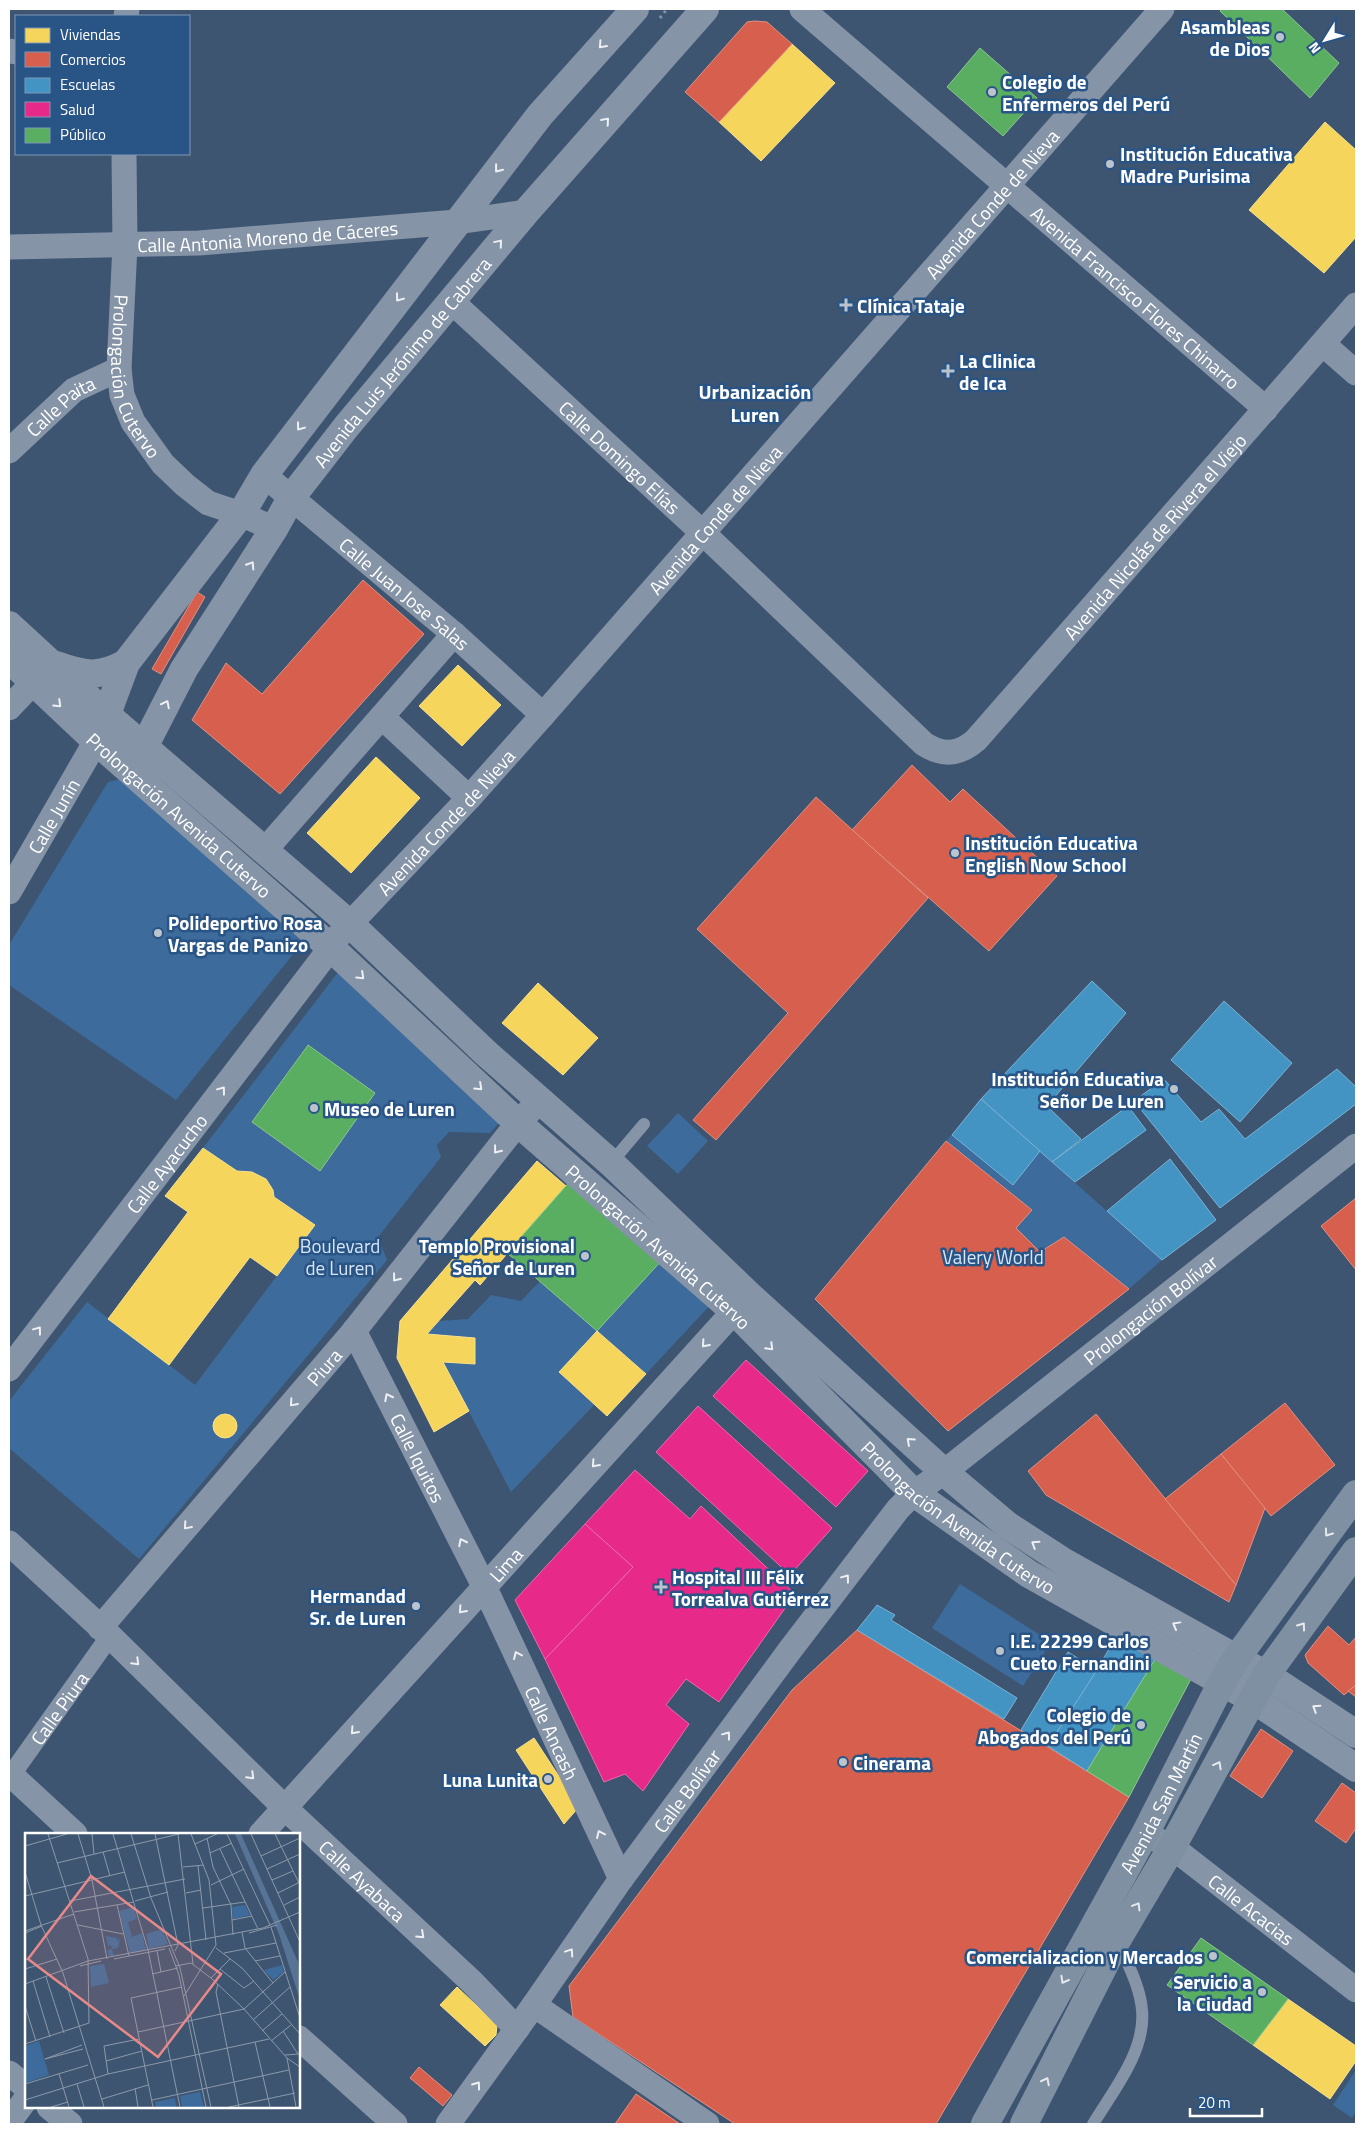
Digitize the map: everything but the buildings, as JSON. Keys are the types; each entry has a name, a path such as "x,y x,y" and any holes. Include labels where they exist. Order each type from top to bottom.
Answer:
{"main road":[{"name":"Avenida San Martín","path":"985,2124 1145,1834 1222,1682 1236,1659 1356,1494"},
{"name":"Avenida San Martín","path":"1024,2124 1117,1940 1172,1847 1266,1675 1356,1551"}],"street":[{"name":"Avenida Luis Jerónimo de Cabrera","path":"96,741 108,715 126,663 242,514 264,475 540,115 635,9"},
{"name":"Avenida Luis Jerónimo de Cabrera","path":"144,747 184,669 274,529 291,498 346,427 526,212 705,9"},
{"name":"Avenida Francisco Flores Chinarro","path":"802,9 1266,409"},
{"name":"Avenida Conde de Nieva","path":"326,952 470,798 704,534 1162,9"},
{"name":"Prolongación Cutervo","path":"124,155 125,245 118,369 122,395 133,422 163,464 185,485 208,503 242,514 274,529"},
{"name":"Calle Antonia Moreno de Cáceres","path":"9,246 199,244 457,222 526,212"},
{"name":"Calle Domingo Elías","path":"451,301 704,534 924,744 934,750 945,753"},
{"name":"Avenida Nicolás de Rivera el Viejo","path":"945,753 962,750 976,740 1356,305"},
{"path":"1323,344 1356,373"},
{"name":"Calle Paita","path":"9,451 74,390 118,369"},
{"name":"Calle Juan Jose Salas","path":"264,475 454,634 543,715"},
{"name":"Prolongación Avenida Cutervo","path":"9,625 96,741 326,952 518,1123 742,1303 1007,1525 1064,1562 1266,1675 1356,1734"},
{"path":"265,850 454,634"},
{"name":"Prolongación Avenida Cutervo","path":"9,659 43,672 108,715 351,925 487,1054 611,1163 742,1303 914,1493 1030,1574 1254,1700 1356,1768"},
{"path":"9,708 43,672 100,673 112,670 126,663"},
{"path":"382,717 470,798"},
{"name":"Calle Junín","path":"9,892 96,741"},
{"name":"Calle Ayacucho","path":"9,1369 326,952"},
{"name":"Piura","path":"105,1632 354,1331 518,1123 540,1100"},
{"name":"Prolongación Bolívar","path":"944,1472 1356,1146"},
{"name":"Lima","path":"262,1833 742,1303"},
{"name":"Calle Iquitos","path":"354,1331 484,1586"},
{"name":"Calle Bolívar","path":"448,2124 534,2005 621,1878 790,1650 898,1509 914,1493 944,1472"},
{"name":"Calle Ayabaca","path":"9,1543 105,1632 284,1808 472,1982 517,2029"},
{"name":"Calle Ancash","path":"484,1586 621,1878"},
{"name":"Calle Piura","path":"10,1776 105,1632"},
{"path":"10,1776 74,1833"},
{"name":"Calle Acacias","path":"1145,1834 1172,1847 1356,1990"},
{"path":"534,2005 707,2124"},
{"path":"300,2039 395,2124"},
{"path":"9,2072 25,2086"},
{"path":"9,2122 25,2100"},
{"path":"51,2108 70,2124"}],"lane":[{"path":"611,1163 644,1124"},
{"path":"1093,2124 1132,2059 1141,2032 1142,2010 1137,1986 1117,1940"}],"green space":[{"name":"Polideportivo Rosa Vargas de Panizo","path":"134,776 300,924 302,943 176,1100 9,985 9,945 108,782"},
{"name":"Boulevard de Luren","path":"339,971 499,1123 490,1133 449,1132 437,1145 441,1157 378,1237 387,1260 139,1559 9,1448 9,1401 87,1302 195,1385 315,1225 274,1197 273,1190 266,1179 252,1172 237,1171 203,1148","holes":["307,1045 375,1093 320,1171 252,1122"]},
{"name":"Valery World","path":"981,1099 1162,1260 1129,1289 948,1431 815,1299"},
{"path":"678,1113 708,1141 678,1174 647,1146"},
{"path":"663,1259 713,1302 646,1374 597,1331 559,1372 594,1405 511,1492 443,1362 474,1364 427,1334 439,1321 468,1319 491,1295 521,1301 540,1281"},
{"path":"960,1584 1051,1642 1023,1686 932,1628"},
{"path":"1356,2070 1356,2111 1352,2118 1333,2105"}],"place":[{"name":"Asambleas de Dios","path":"1280,37"},
{"name":"Colegio de Enfermeros del Perú","path":"992,92"},
{"name":"Institución Educativa Madre Purisima","path":"1110,164"},
{"name":"Clínica Tataje","path":"846,305"},
{"name":"La Clinica de Ica","path":"948,371"},
{"name":"Institución Educativa English Now School","path":"955,853"},
{"name":"Polideportivo Rosa Vargas de Panizo","path":"158,933"},
{"name":"Institución Educativa Señor De Luren","path":"1174,1089"},
{"name":"Museo de Luren","path":"314,1108"},
{"name":"Templo Provisional Señor de Luren","path":"585,1256"},
{"name":"Hospital III Félix Torrealva Gutiérrez","path":"661,1587"},
{"name":"Hermandad Sr. de Luren","path":"416,1606"},
{"name":"I.E. 22299 Carlos Cueto Fernandini","path":"1000,1651"},
{"name":"Colegio de Abogados del Perú","path":"1141,1725"},
{"name":"Cinerama","path":"843,1762"},
{"name":"Luna Lunita","path":"548,1779"},
{"name":"Comercializacion y Mercados","path":"1213,1956"},
{"name":"Servicio a la Ciudad","path":"1262,1992"}],"district":[{"name":"Urbanización Luren","path":"755,402"}]}
